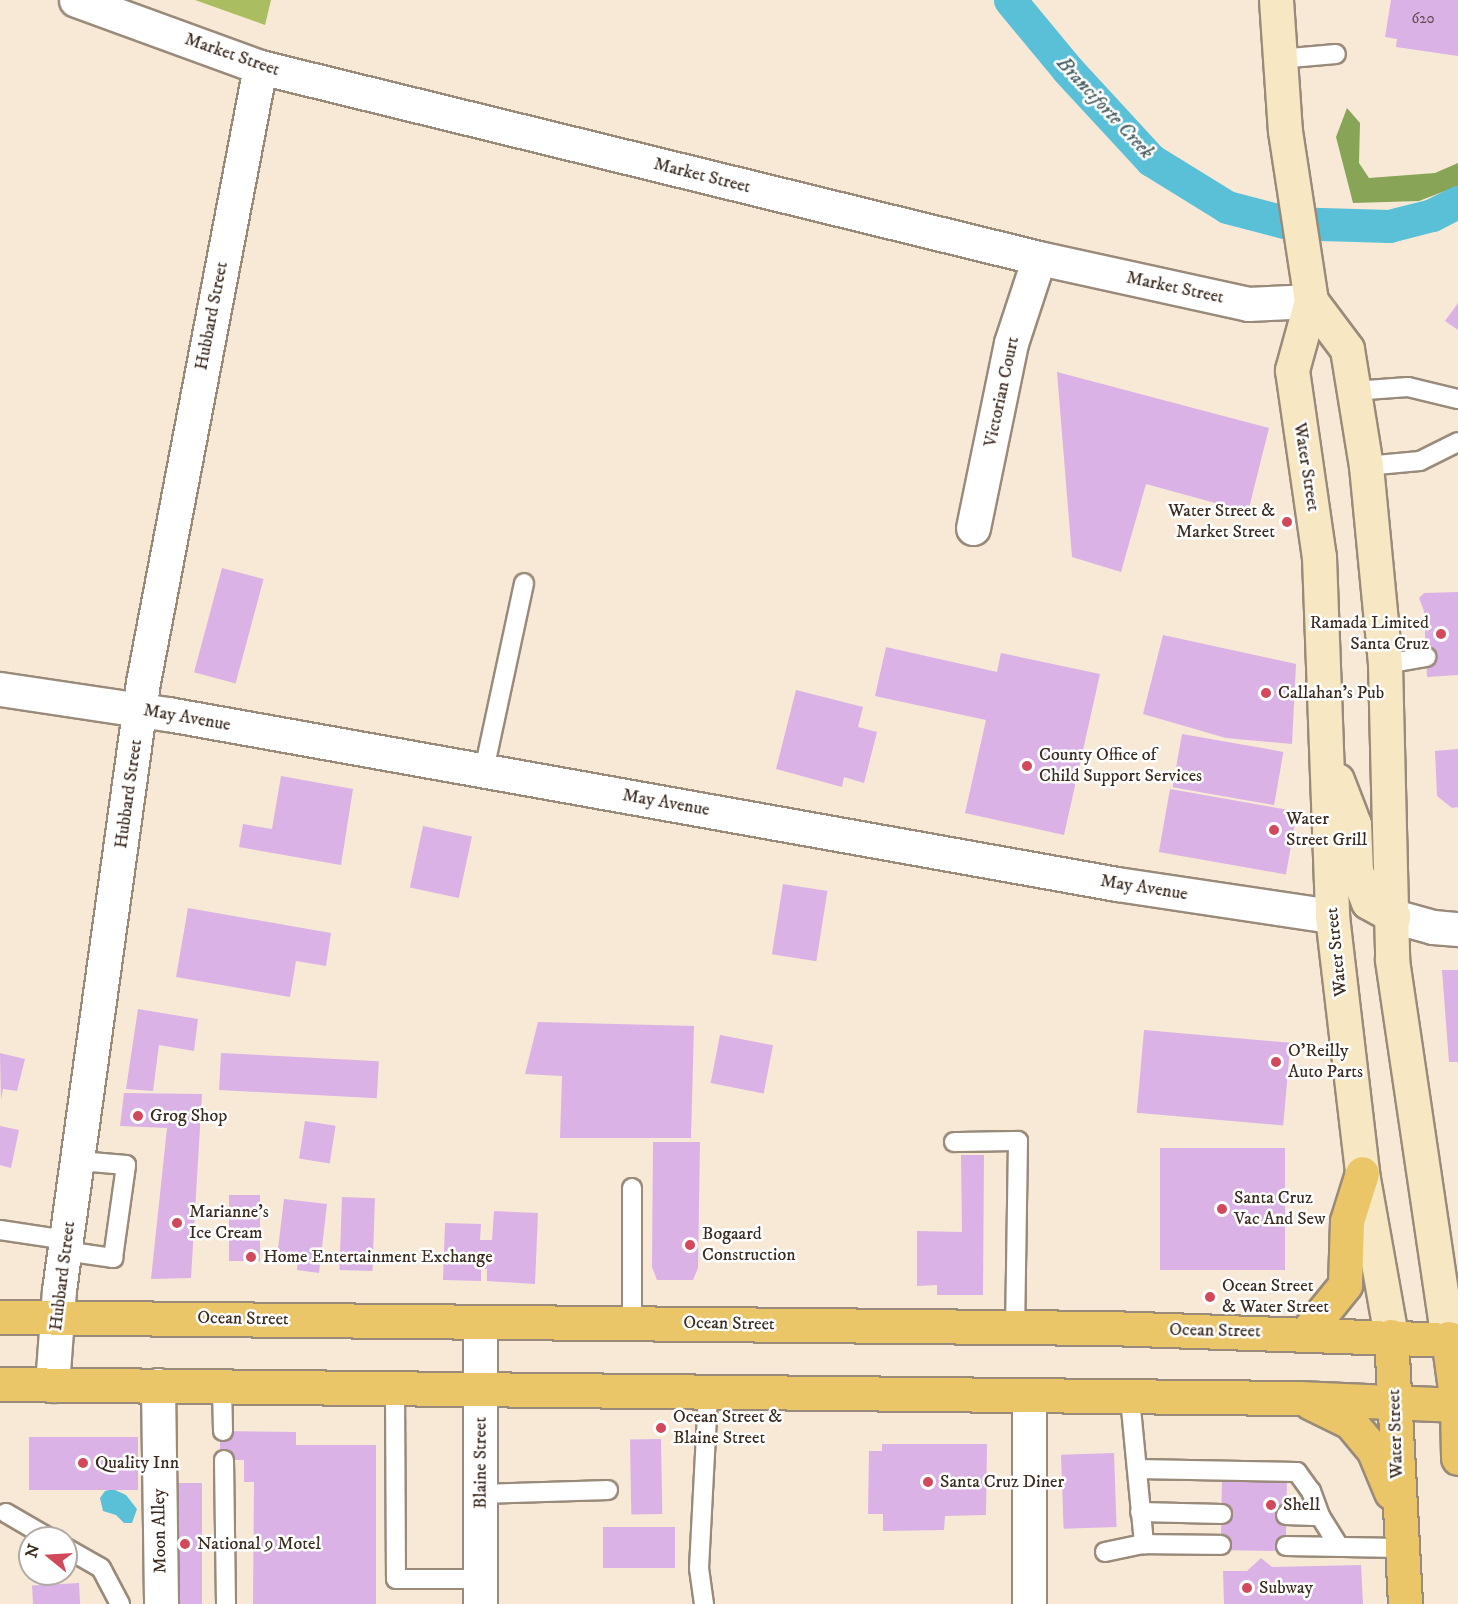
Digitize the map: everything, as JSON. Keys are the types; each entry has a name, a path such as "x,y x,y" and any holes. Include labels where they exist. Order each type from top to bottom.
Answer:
{"main road":[{"name":"Water Street","path":"1276,0 1285,131 1309,292 1292,370 1319,557 1329,759 1332,916 1362,1173 1391,1336 1405,1604"},
{"name":"Water Street","path":"1309,292 1347,349 1366,466 1385,664 1393,916 1392,960 1453,1339 1458,1458"},
{"path":"1329,759 1354,824 1356,871 1368,902 1393,916"},
{"path":"1306,1333 1345,1285 1347,1221 1362,1173"},
{"name":"Ocean Street","path":"0,1317 1015,1327 1306,1333 1453,1339"},
{"path":"0,1384 480,1392 1298,1398 1457,1404"},
{"path":"1298,1398 1340,1415 1373,1449 1400,1533"}],"street":[{"name":"Market Street","path":"92,3 260,67 1039,258 1248,304 1309,292"},
{"name":"Hubbard Street","path":"52,1384 66,1246 140,710 260,67"},
{"name":"Victorian Court","path":"973,528 1011,343 1039,258"},
{"name":"May Avenue","path":"0,689 140,710 484,770 1117,884 1332,916"},
{"path":"1393,916 1433,927 1458,928"},
{"name":"Blaine Street","path":"480,1322 480,1591"},
{"name":"Moon Alley","path":"158,1385 161,1604"},
{"path":"1029,1397 1029,1604"}],"lane":[{"path":"1279,59 1336,54"},
{"path":"1353,391 1408,387 1458,399"},
{"path":"1366,466 1420,461 1458,442"},
{"path":"484,770 524,583"},
{"path":"1385,664 1426,657"},
{"path":"954,1142 1018,1141 1015,1327"},
{"path":"0,1230 113,1258 126,1166 79,1161"},
{"path":"632,1188 632,1323"},
{"path":"222,1386 223,1431"},
{"path":"395,1390 396,1579 480,1591"},
{"path":"704,1604 699,1568 708,1394"},
{"path":"1130,1398 1144,1544"},
{"path":"224,1460 226,1604"},
{"path":"1137,1469 1297,1472 1311,1491 1320,1516 1339,1547"},
{"path":"481,1494 608,1490"},
{"path":"1140,1512 1222,1514"},
{"path":"6,1513 28,1526"},
{"path":"1286,1515 1320,1516"},
{"path":"1286,1546 1339,1547 1400,1533"},
{"path":"1105,1552 1144,1544 1221,1545"},
{"path":"78,1555 100,1568 120,1604"}],"green space":[{"path":"195,0 271,0 265,25"},
{"path":"1347,108 1360,123 1359,163 1369,178 1435,173 1458,163 1458,186 1419,201 1353,203 1336,137"}],"water":[{"path":"113,1489 126,1495 137,1509 132,1523 124,1523 116,1515 103,1511 100,1498 105,1491"}],"building":[{"path":"1391,0 1458,0 1458,56 1396,47 1397,39 1385,37"},
{"path":"1458,303 1458,330 1445,321"},
{"path":"1057,372 1269,428 1248,512 1146,484 1121,572 1072,557"},
{"path":"222,568 264,579 236,683 194,672"},
{"name":"Ramada Limited Santa Cruz","path":"1458,592 1458,675 1427,677 1424,611 1419,598 1424,593"},
{"path":"1163,635 1296,664 1292,744 1226,738 1143,714"},
{"name":"County Office of Child Support Services","path":"886,647 997,672 1001,653 1100,674 1064,835 965,813 986,720 875,696"},
{"path":"796,690 863,707 858,727 877,732 864,783 844,777 842,787 776,769"},
{"path":"1182,734 1283,752 1274,805 1173,787"},
{"path":"1458,749 1458,807 1452,808 1437,796 1435,751"},
{"path":"281,776 353,789 341,865 239,847 243,824 272,829"},
{"path":"1170,789 1297,811 1286,874 1159,852"},
{"path":"423,826 472,836 459,898 410,888"},
{"path":"783,884 827,891 816,961 772,954"},
{"path":"188,908 331,933 326,966 296,961 290,997 176,977"},
{"path":"1442,970 1458,970 1458,1062 1449,1062"},
{"path":"138,1009 198,1019 194,1051 159,1045 153,1091 126,1089"},
{"path":"538,1022 694,1026 691,1138 560,1138 562,1076 525,1074"},
{"path":"1144,1030 1290,1043 1283,1125 1137,1113"},
{"path":"720,1035 773,1045 764,1093 711,1083"},
{"path":"0,1053 25,1059 17,1091 3,1089 1,1100"},
{"path":"221,1053 379,1061 377,1098 219,1090"},
{"path":"124,1093 202,1094 191,1278 151,1279 167,1128 120,1126"},
{"path":"305,1121 336,1126 330,1163 299,1159"},
{"path":"0,1126 19,1130 11,1168 0,1165"},
{"path":"653,1142 700,1142 698,1268 693,1280 657,1280 652,1267"},
{"name":"Santa Cruz Vac And Sew","path":"1160,1148 1285,1148 1285,1270 1160,1270"},
{"path":"961,1155 984,1155 983,1295 937,1295 937,1285 917,1286 917,1231 962,1232"},
{"path":"229,1195 260,1195 260,1261 229,1261"},
{"path":"342,1197 375,1198 372,1271 339,1270"},
{"path":"284,1199 327,1204 319,1273 297,1270 298,1259 277,1257"},
{"path":"494,1211 538,1213 535,1284 487,1281 487,1269 481,1269 481,1281 443,1280 445,1223 481,1224 480,1240 492,1240"},
{"path":"220,1431 296,1432 296,1445 376,1445 376,1604 253,1604 254,1482 244,1482 244,1460 220,1460"},
{"name":"Quality Inn","path":"29,1437 138,1437 138,1490 29,1490"},
{"path":"661,1439 662,1514 631,1515 630,1440"},
{"name":"Santa Cruz Diner","path":"882,1444 987,1444 986,1515 945,1516 944,1530 883,1531 883,1514 868,1514 869,1451 882,1451"},
{"path":"1114,1453 1117,1527 1064,1529 1061,1455"},
{"path":"1222,1478 1287,1479 1286,1551 1221,1550"},
{"name":"National 9 Motel","path":"167,1483 202,1483 202,1604 167,1604"},
{"path":"603,1527 675,1527 675,1568 603,1568"},
{"path":"1261,1558 1272,1567 1361,1565 1363,1604 1224,1604 1223,1571 1247,1571"},
{"path":"79,1583 80,1604 33,1604 32,1586 78,1586"}],"waterway":[{"name":"Branciforte Creek","path":"1010,0 1067,69 1151,160 1227,207 1288,223 1389,226 1432,215 1458,202"}],"place":[{"name":"Water Street & Market Street","path":"1287,522"},
{"name":"Ramada Limited Santa Cruz","path":"1441,634"},
{"name":"Callahan's Pub","path":"1266,693"},
{"name":"County Office of Child Support Services","path":"1027,766"},
{"name":"Water Street Grill","path":"1274,830"},
{"name":"O'Reilly Auto Parts","path":"1276,1062"},
{"name":"Grog Shop","path":"138,1116"},
{"name":"Santa Cruz Vac And Sew","path":"1222,1209"},
{"name":"Marianne's Ice Cream","path":"177,1223"},
{"name":"Bogaard Construction","path":"690,1245"},
{"name":"Home Entertainment Exchange","path":"251,1257"},
{"name":"Ocean Street & Water Street","path":"1210,1297"},
{"name":"Ocean Street & Blaine Street","path":"661,1428"},
{"name":"Quality Inn","path":"83,1463"},
{"name":"Santa Cruz Diner","path":"928,1482"},
{"name":"Shell","path":"1271,1505"},
{"name":"National 9 Motel","path":"185,1544"},
{"name":"Subway","path":"1247,1588"}]}
